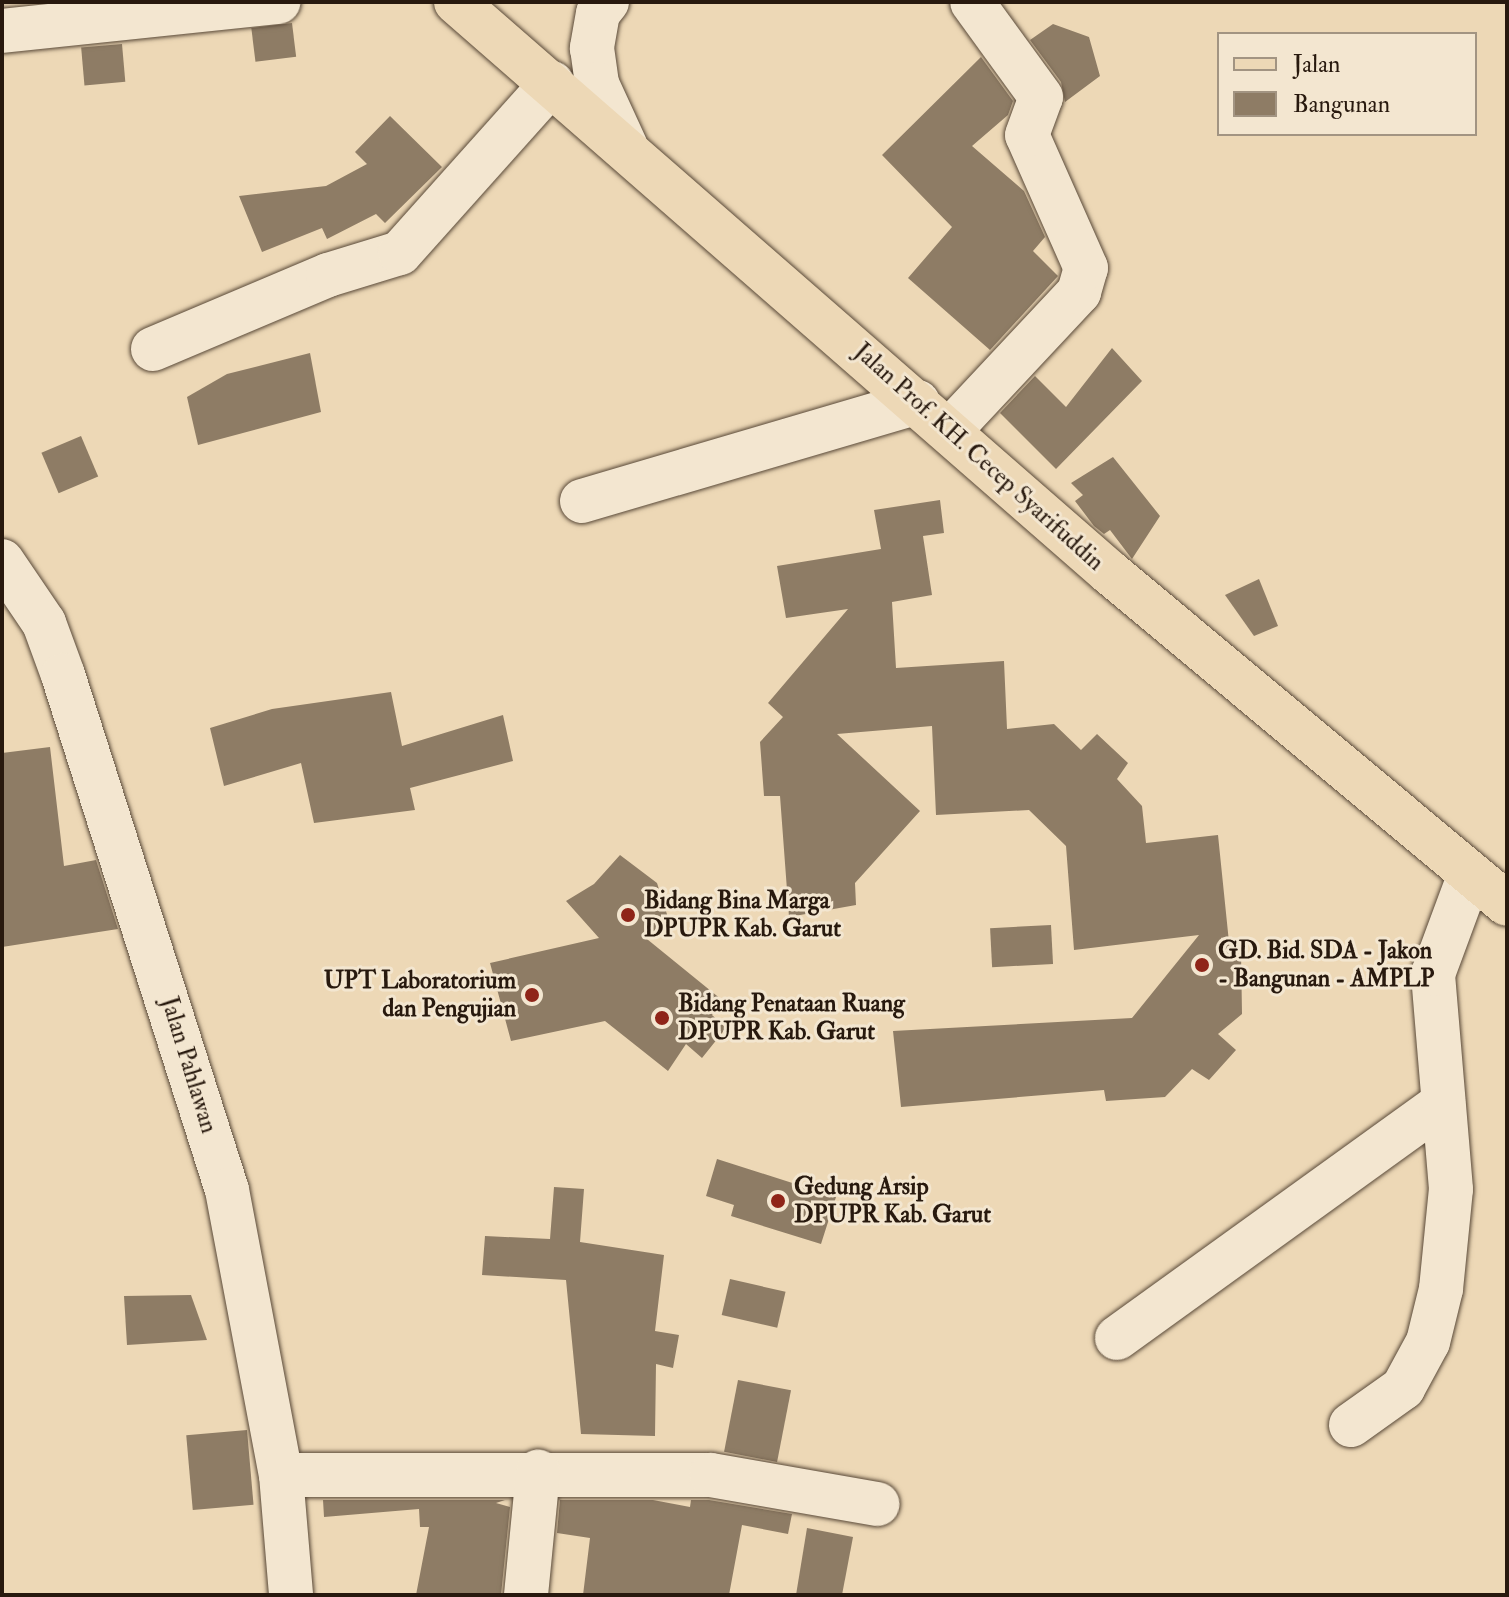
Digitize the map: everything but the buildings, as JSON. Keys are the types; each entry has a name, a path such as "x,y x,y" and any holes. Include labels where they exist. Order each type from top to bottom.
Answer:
{"main road":[{"name":"Jalan Prof. KH. Cecep Syarifuddin","path":"464,3 1109,572 1507,904"}],"street":[{"path":"2,31 278,2"},
{"path":"607,2 598,13 592,48 597,84 626,147"},
{"path":"950,430 1079,292 1085,276 1081,251 1027,135 1041,97 972,2"},
{"path":"153,349 400,253 552,83"},
{"path":"582,501 918,402"},
{"name":"Jalan Pahlawan","path":"2,561 44,623 63,675 209,1131 259,1336 281,1475 291,1595"},
{"path":"1351,1425 1403,1388 1428,1342 1449,1241 1451,1189 1433,974 1470,874"},
{"path":"1117,1338 1443,1103"},
{"path":"281,1475 538,1472 711,1475 878,1504"},
{"path":"526,1595 538,1472"}],"place":[{"name":"Bidang Bina Marga DPUPR Kab. Garut","path":"628,915"},
{"name":"GD. Bid. SDA - Jakon - Bangunan - AMPLP","path":"1202,965"},
{"name":"UPT Laboratorium dan Pengujian","path":"532,995"},
{"name":"Bidang Penataan Ruang DPUPR Kab. Garut","path":"662,1018"},
{"name":"Gedung Arsip DPUPR Kab. Garut","path":"778,1201"}]}
